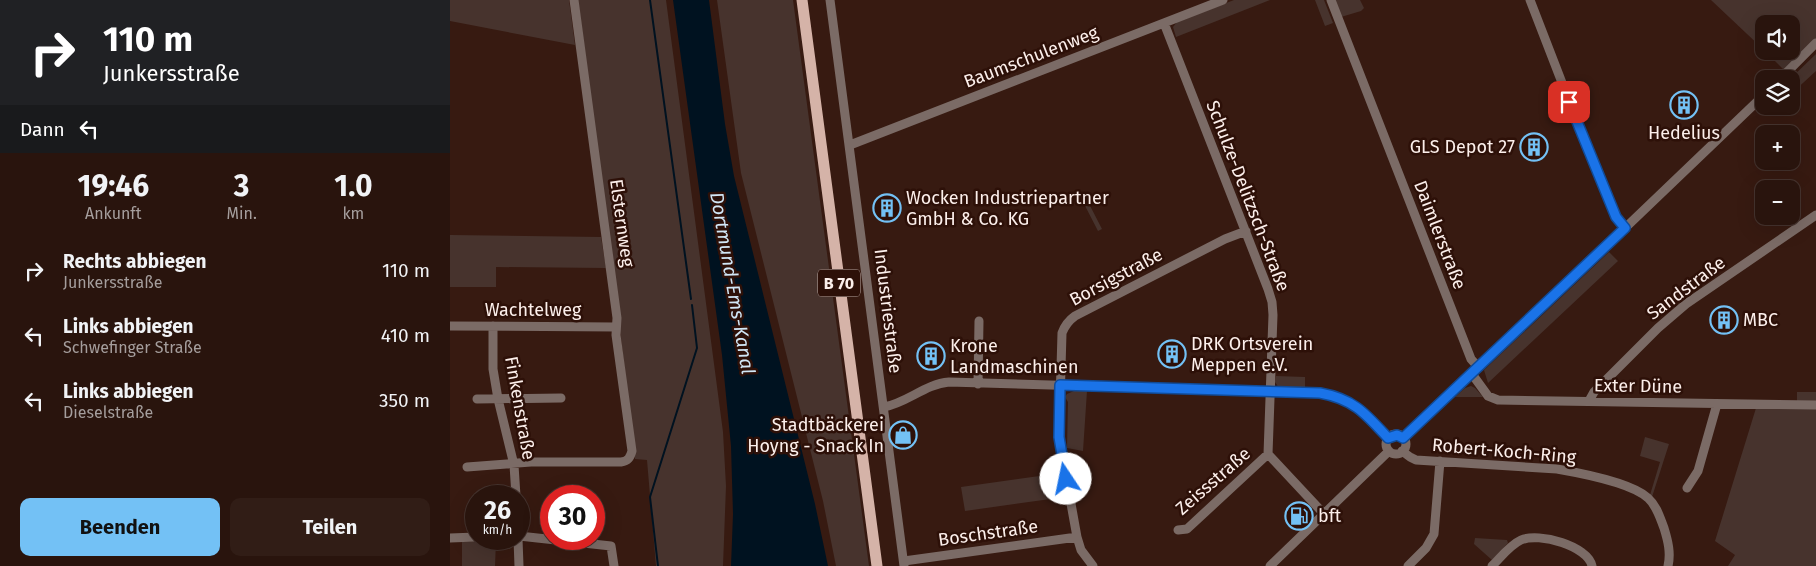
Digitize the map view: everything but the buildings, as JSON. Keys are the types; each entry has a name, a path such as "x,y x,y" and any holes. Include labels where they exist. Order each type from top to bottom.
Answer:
{"main road":[{"name":"B 70","path":"802,0 877,566"}],"street":[{"name":"Elsternweg","path":"514,465 531,462 621,462 629,459 632,451 616,335 617,318 611,268 574,0"},
{"name":"Industriestraße","path":"830,0 904,563"},
{"name":"Baumschulenweg","path":"850,145 1223,0"},
{"name":"Daimlerstraße","path":"1331,0 1475,371"},
{"path":"1530,0 1582,137 1616,217 1625,228"},
{"name":"Schulze-Delitzsch-Straße","path":"1164,23 1272,302 1268,454"},
{"path":"1789,70 1816,43"},
{"path":"1403,438 1755,104"},
{"name":"Sandstraße","path":"1589,401 1594,392 1686,304 1816,214"},
{"name":"Borsigstraße","path":"1094,566 1081,550 1077,537 1059,437 1062,333 1068,321 1186,258 1246,231"},
{"path":"978,384 979,321"},
{"name":"Wachtelweg","path":"450,326 616,327"},
{"name":"Finkenstraße","path":"493,326 493,370 514,465 515,485"},
{"name":"Exter Düne","path":"1475,371 1488,396 1498,400 1816,405"},
{"path":"884,407 895,406 941,383 1320,393 1337,397 1354,405 1388,438"},
{"path":"477,399 561,398"},
{"path":"1688,488 1698,471 1717,404"},
{"path":"1397,435 1403,438 1405,446 1402,451 1397,454 1389,451 1386,444 1388,438 1397,435"},
{"path":"1270,566 1389,451"},
{"name":"Robert-Koch-Ring","path":"1402,451 1416,460 1558,469 1575,472 1641,492 1657,510 1667,538 1670,554 1668,566"},
{"path":"1268,454 1324,514"},
{"name":"Zeissstraße","path":"1178,530 1187,529 1268,454"},
{"path":"1408,566 1426,548 1434,534 1440,461"},
{"path":"467,467 514,465"},
{"path":"450,538 465,537"},
{"name":"Boschstraße","path":"904,563 1077,537"},
{"path":"1492,566 1513,545 1526,538 1550,539 1562,542 1587,556 1592,566"},
{"path":"530,539 611,546 614,566"},
{"path":"518,550 519,566"}],"shaded area":[{"path":"450,0 569,0 575,45 450,21"},
{"path":"578,0 666,0 723,432 726,486 723,566 656,566 647,460 635,459 609,235"},
{"path":"717,0 793,0 869,566 836,566 823,501 741,173"},
{"path":"1234,0 1270,0 1176,37 1173,27 1177,22"},
{"path":"1315,0 1324,0 1333,23 1325,26"},
{"path":"1334,0 1360,0 1364,8 1361,11 1341,17"},
{"path":"1711,0 1816,0 1816,39 1800,54 1800,15 1755,15 1755,42"},
{"path":"1816,54 1816,71 1800,86 1799,70"},
{"path":"1774,60 1794,60 1784,70"},
{"path":"1085,196 1102,229 1098,231 1081,198"},
{"path":"450,235 601,237 606,268 496,267 496,287 450,287"},
{"path":"1609,252 1618,261 1488,383 1484,370"},
{"path":"1276,376 1305,377 1305,388 1279,388 1275,382"},
{"path":"1471,386 1483,397 1455,397 1465,388"},
{"path":"1074,391 1087,391 1083,451 1067,448 1068,402 1065,397"},
{"path":"1797,392 1816,392 1816,401 1797,401"},
{"path":"1756,408 1816,408 1816,566 1728,566 1735,555 1715,541"},
{"path":"1645,437 1669,444 1652,497 1650,495 1660,462 1640,456"},
{"path":"1061,473 1065,497 965,511 961,487"},
{"path":"1475,538 1507,540 1508,543 1492,560 1474,544"},
{"path":"462,542 465,542 465,550 496,550 495,566 462,566"}],"water":[{"name":"Dortmund-Ems-Kanal","path":"673,0 709,0 725,124 734,176 815,504 828,566 731,566 733,514 731,446 722,355"}],"waterway":[{"path":"650,0 691,299"},
{"path":"658,566 650,497 697,348 692,305"}],"place":[{"name":"Hedelius","path":"1684,105"},
{"name":"GLS Depot 27","path":"1534,147"},
{"name":"Wocken Industriepartner GmbH & Co. KG","path":"887,208"},
{"name":"MBC","path":"1724,320"},
{"name":"DRK Ortsverein Meppen e.V.","path":"1172,354"},
{"name":"Krone Landmaschinen","path":"931,356"},
{"name":"Stadtbäckerei Hoyng - Snack In","path":"903,435"},
{"name":"bft","path":"1299,516"}],"route":[{"path":"1066,479 1059,437 1060,385 1320,393 1337,397 1354,405 1388,438 1394,435 1403,438 1625,228 1616,217 1569,102"}]}
